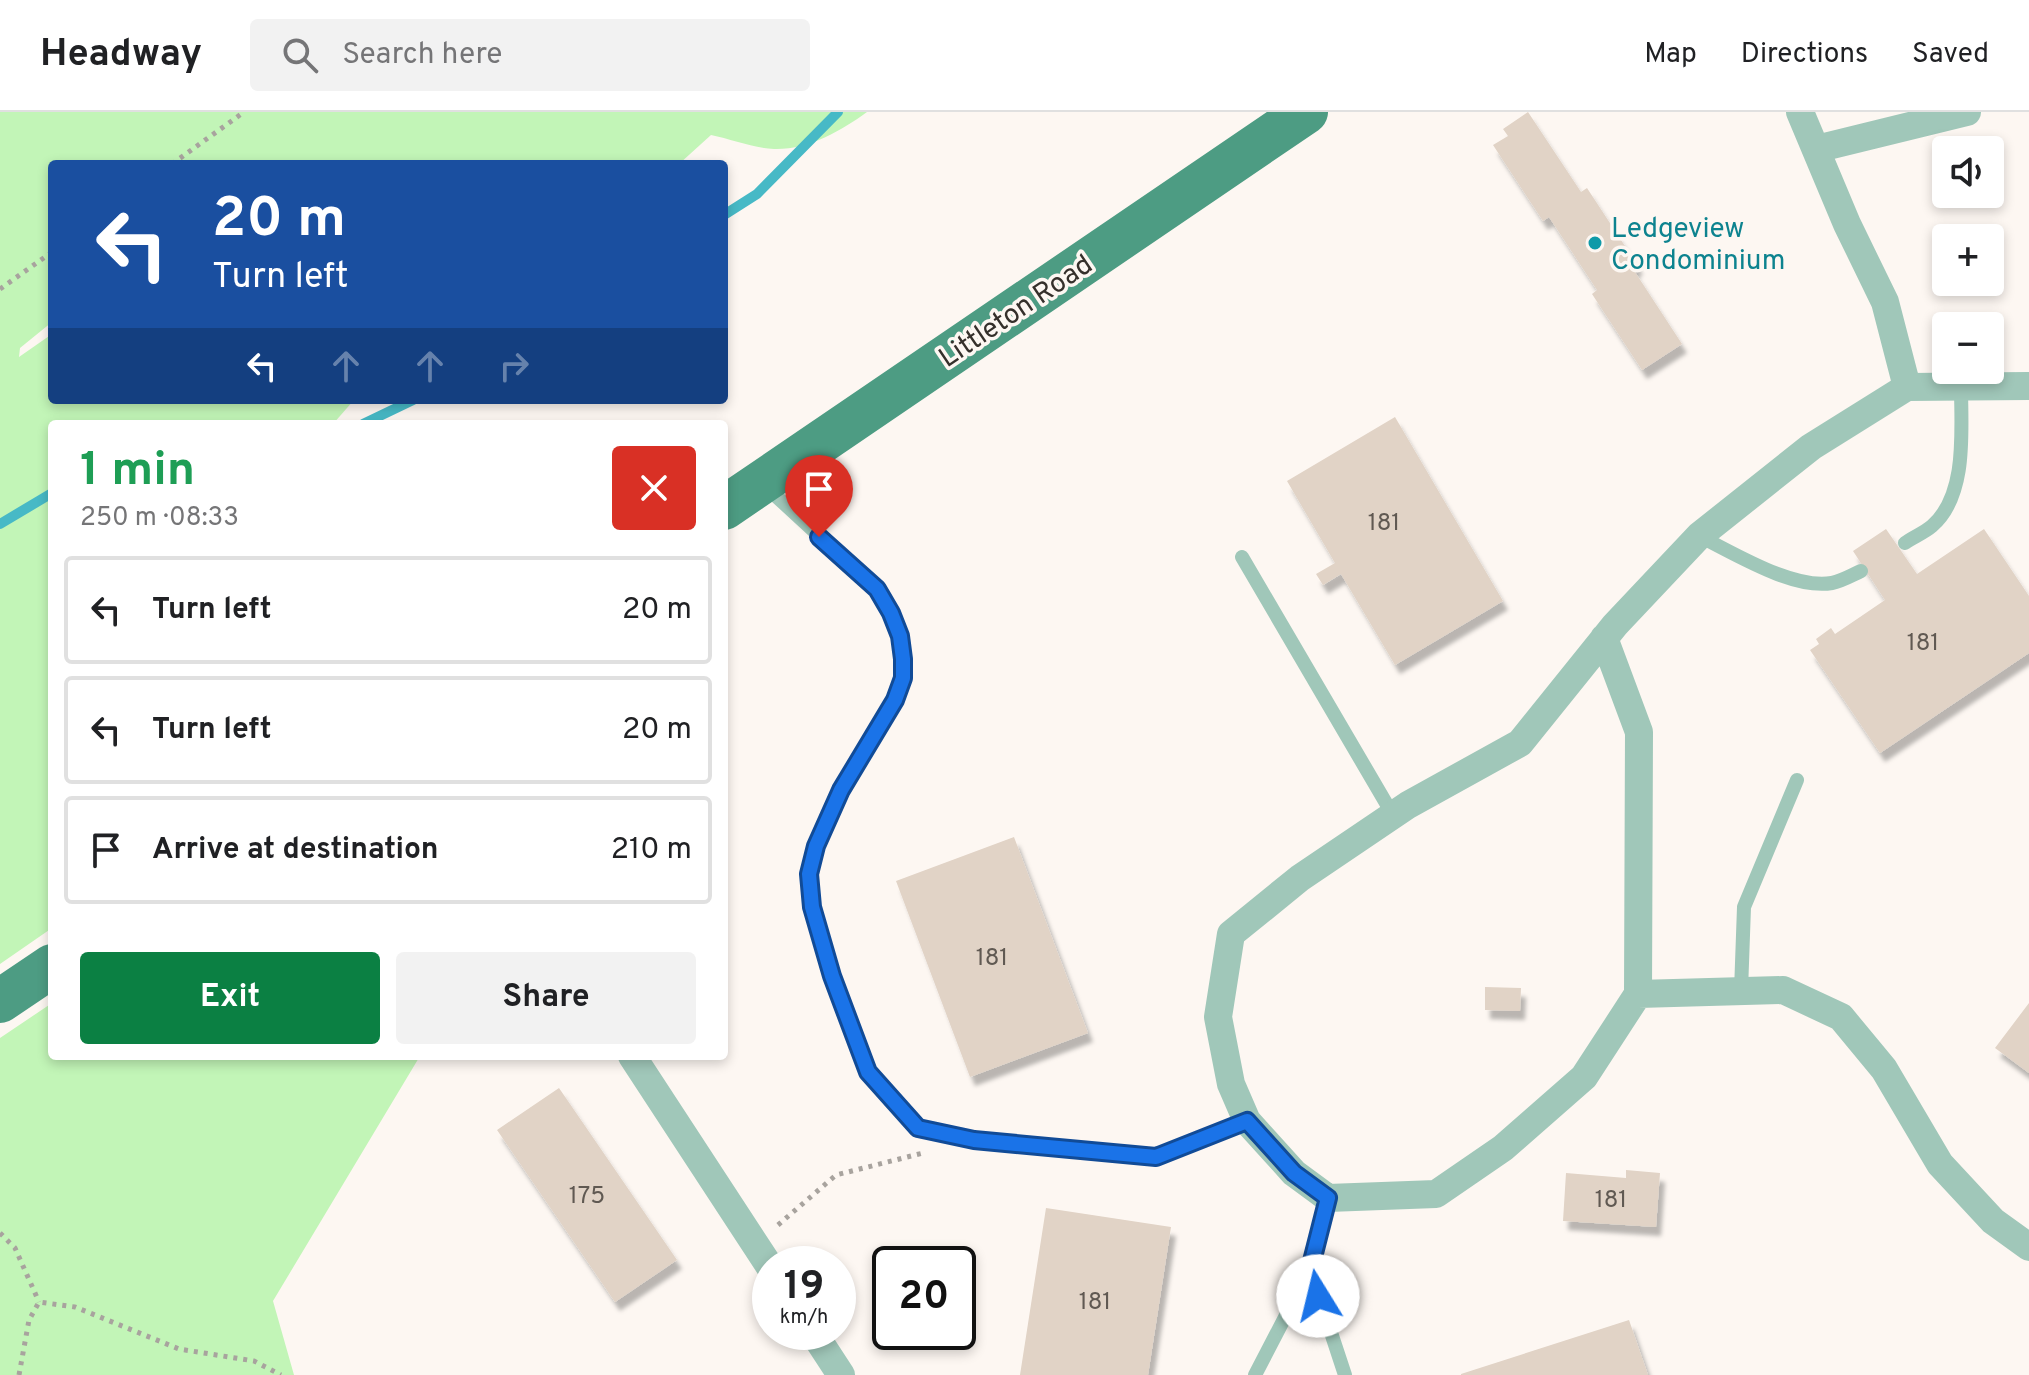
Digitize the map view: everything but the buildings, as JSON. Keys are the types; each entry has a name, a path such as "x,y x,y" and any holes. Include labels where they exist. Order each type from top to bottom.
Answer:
{"main road":[{"name":"Littleton Road","path":"728,505 1306,112"},
{"path":"0,1001 48,969"}],"street":[{"path":"1800,112 1847,224 1885,302 1907,387"},
{"path":"1816,149 1967,112"},
{"path":"1604,638 1639,732 1638,994 1584,1077 1503,1148 1436,1194 1328,1198 1294,1173 1247,1121 1231,1084 1218,1017 1231,934 1300,878 1393,815 1520,743 1604,638 1699,536 1811,447 1907,387 2029,386"},
{"path":"1638,994 1783,990 1841,1017 1884,1069 1940,1164 1993,1221 2029,1247"},
{"path":"635,1060 756,1246"},
{"path":"825,1350 841,1375"}],"lane":[{"path":"1905,543 1934,525 1959,476 1961,386"},
{"path":"762,482 877,589 900,636 903,678 895,700 841,790 816,846 809,874 812,907 832,976 868,1072 918,1128 974,1140 1156,1157 1247,1121"},
{"path":"1699,536 1777,573 1813,584 1833,582 1861,571"},
{"path":"1242,557 1393,815"},
{"path":"1741,991 1744,907 1797,780"},
{"path":"1255,1375 1310,1269 1328,1198"},
{"path":"1310,1269 1345,1375"}],"path":[{"path":"178,160 244,112"},
{"path":"0,289 48,255"},
{"path":"772,1246 836,1175 974,1140"},
{"path":"0,1233 15,1248 39,1302"},
{"path":"19,1375 29,1320 39,1302"},
{"path":"39,1302 75,1307 179,1349 254,1361 281,1375"}],"green space":[{"path":"0,112 867,112 824,138 787,148 758,147 711,135 683,160 48,160 48,325 20,348 19,357 48,337 48,404 350,404 336,420 48,420 48,931 0,964"},
{"path":"48,1006 48,1060 418,1060 273,1301 294,1375 0,1375 0,1038"}],"waterway":[{"path":"728,212 757,194 838,112"},
{"path":"371,420 405,404"},
{"path":"0,524 48,495"}],"place":[{"name":"Ledgeview Condominium","path":"1595,243"}],"route":[{"path":"819,537 877,589 900,636 903,659 903,678 895,700 841,790 816,846 809,874 812,907 832,976 868,1072 918,1128 974,1140 1156,1157 1247,1121 1294,1173 1328,1198 1310,1269 1318,1296"}]}
